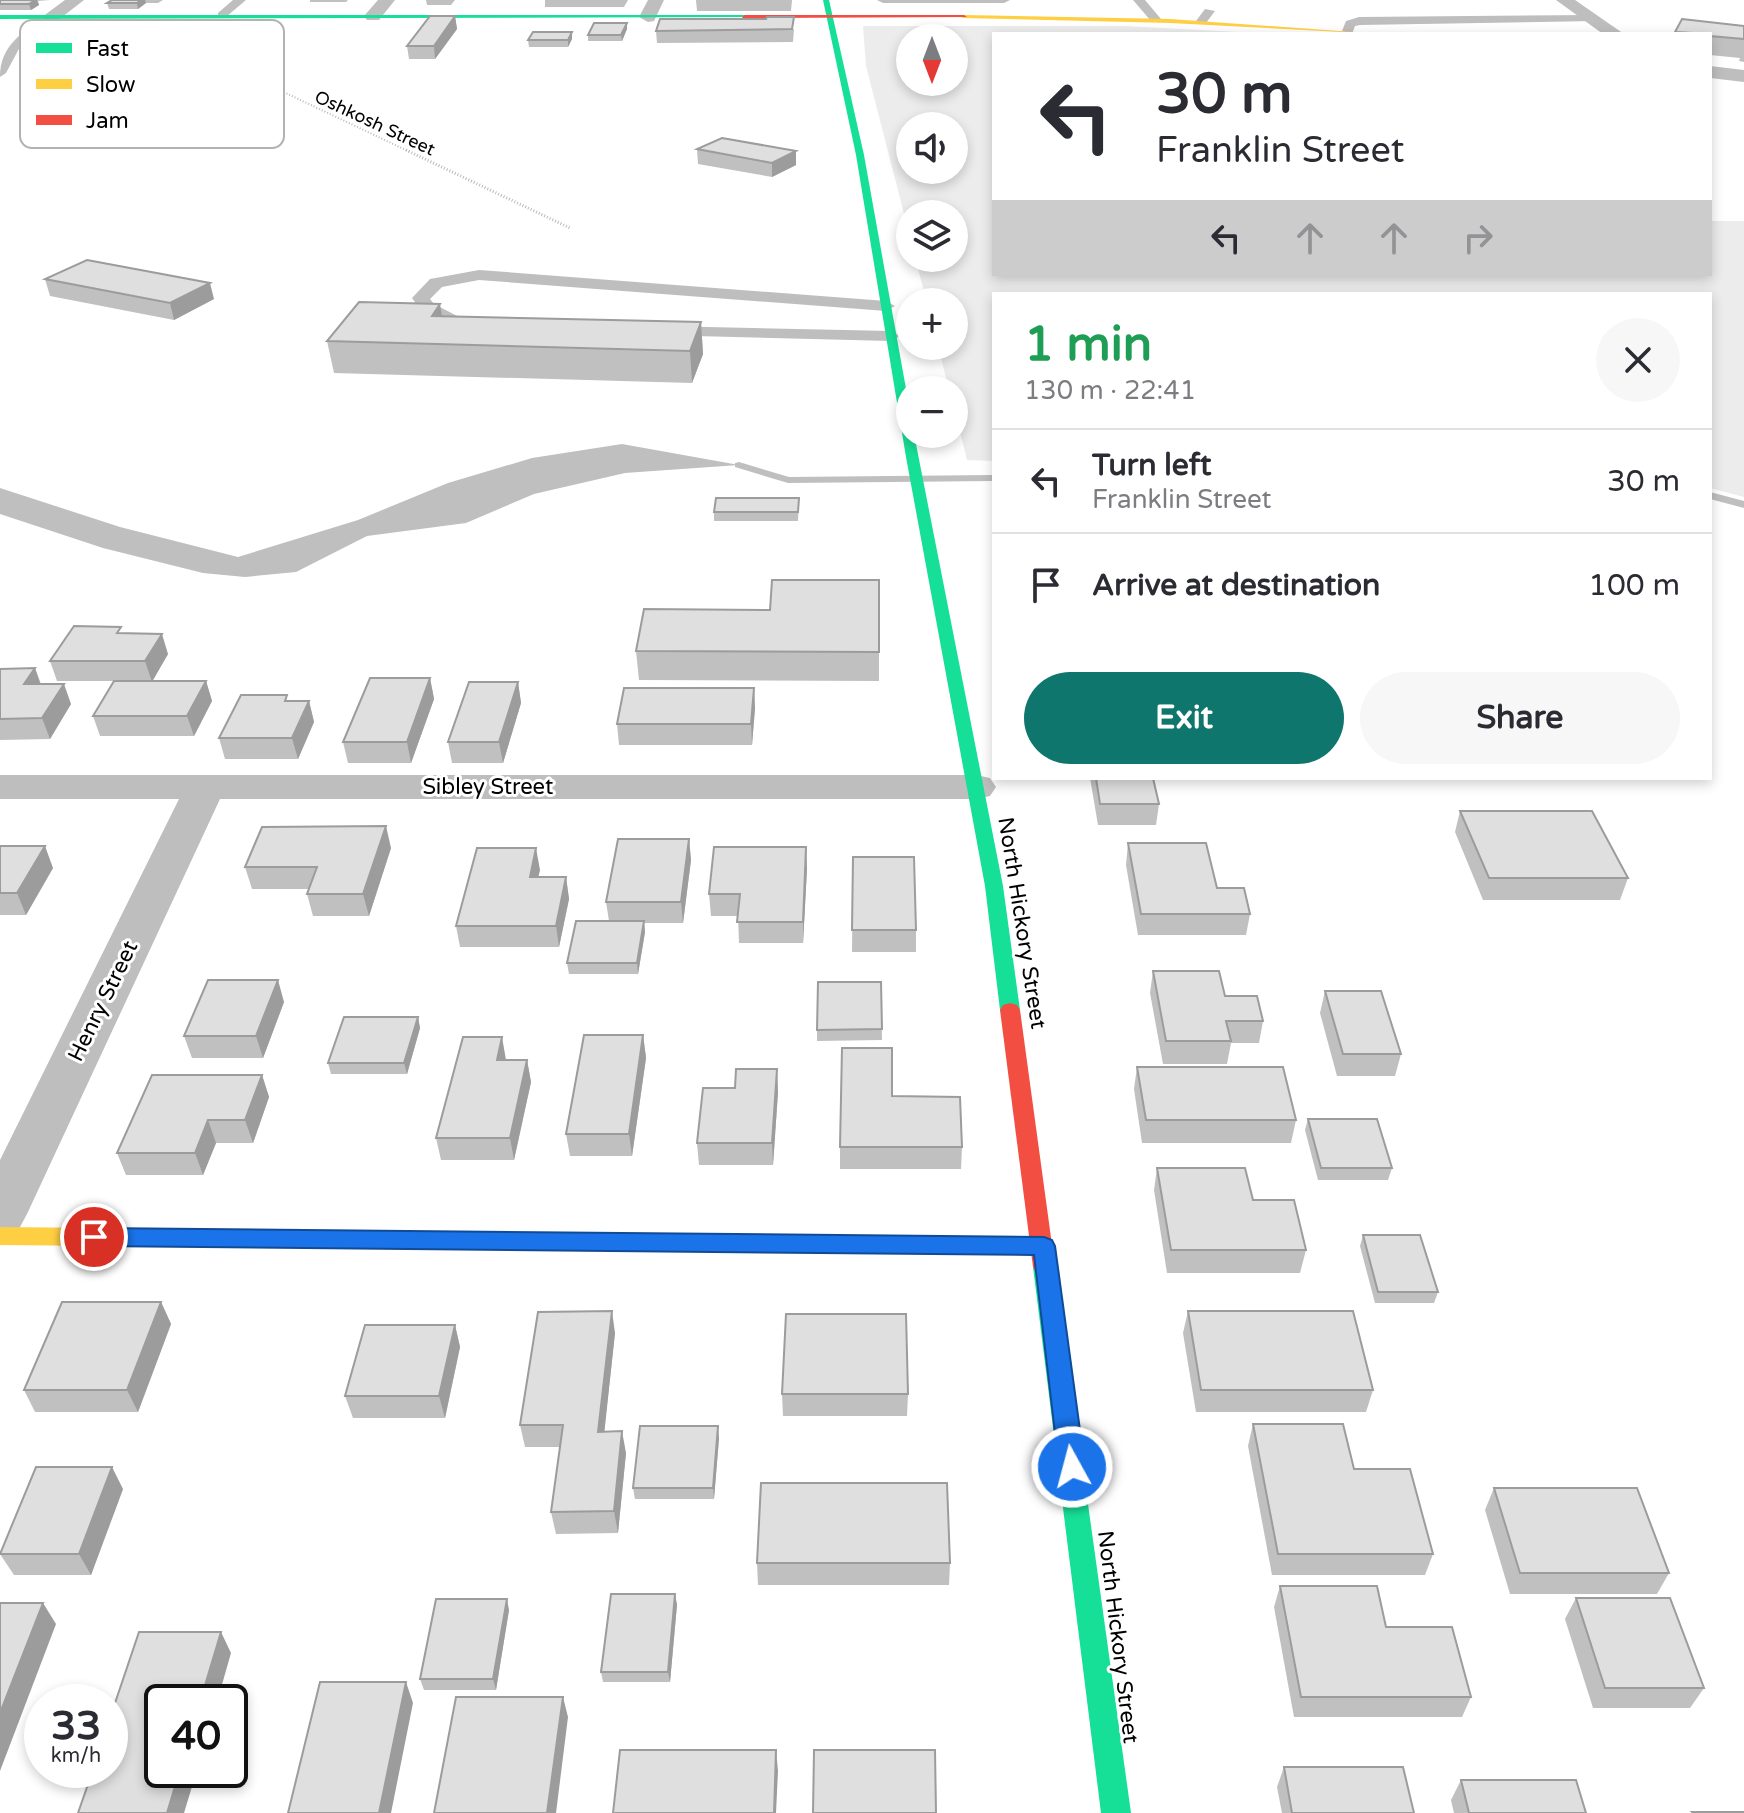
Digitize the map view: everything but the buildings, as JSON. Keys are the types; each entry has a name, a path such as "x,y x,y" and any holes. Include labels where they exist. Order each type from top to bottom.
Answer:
{"street":[{"path":"51,17 76,0"},
{"path":"373,16 387,0"},
{"path":"1564,0 1612,32"},
{"path":"0,17 373,16 652,8 1027,8 1155,19 1206,16 1358,32"},
{"name":"North Hickory Street","path":"828,9 860,155 912,457 994,886 1044,1246 1116,1813"},
{"path":"1712,72 1744,76"},
{"name":"Sibley Street","path":"0,787 976,787"},
{"name":"Henry Street","path":"0,1214 205,787"},
{"path":"0,1236 1044,1246"}],"lane":[{"path":"222,15 240,0"},
{"path":"883,0 1004,0"},
{"path":"1139,0 1155,19"},
{"path":"47,20 51,17"},
{"path":"1348,31 1350,24 1359,21 1592,19"},
{"path":"0,73 20,40"},
{"path":"472,326 441,317 428,308 421,298 436,283 479,275 886,306"},
{"path":"636,331 891,336"}],"path":[{"name":"Oshkosh Street","path":"284,92 570,228"}],"shaded area":[{"path":"863,26 896,26 896,96 968,96 968,26 1125,26 1240,32 992,32 992,276 1712,276 1712,221 1744,221 1744,497 1712,489 1712,292 992,292 992,461 967,460 964,448 968,448 968,376 946,376 942,360 968,360 968,288 923,288 919,272 968,272 968,200 900,200 896,184 968,184 968,112 896,112 896,183 866,66"},
{"path":"622,444 739,465 625,473 534,494 466,523 367,536 296,572 245,577 203,573 103,548 0,514 0,488 120,527 238,557 358,520 448,483 532,458"}],"waterway":[{"path":"739,465 788,480 992,478"},
{"path":"1712,496 1744,505"}],"traffic: fast":[{"path":"826,0 860,155 912,457 994,886 1010,1010"},
{"path":"0,17 744,17"},
{"path":"411,1240 1044,1246"},
{"path":"1044,1267 1116,1813"}],"traffic: slow":[{"path":"964,17 1170,21 1348,32"},
{"path":"0,1236 411,1240"}],"traffic: jam":[{"path":"744,17 964,17"},
{"path":"1010,1010 1044,1267"}],"route":[{"path":"94,1237 1044,1246 1072,1467"}]}
